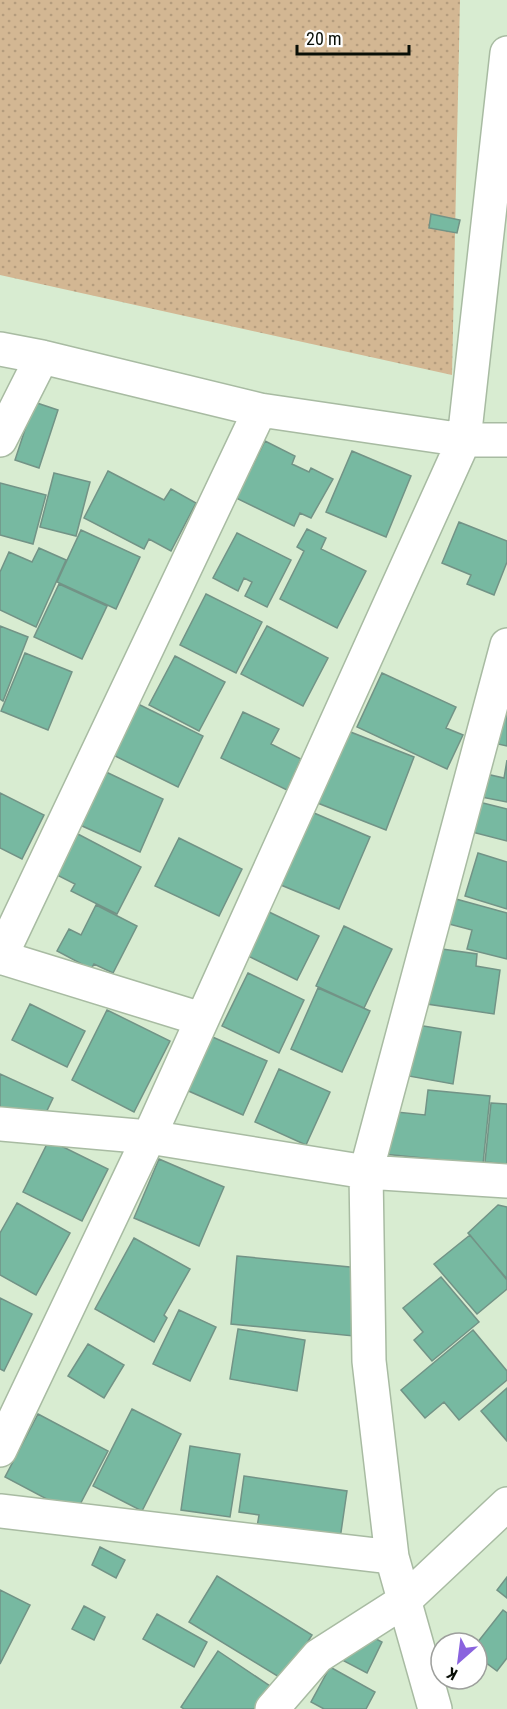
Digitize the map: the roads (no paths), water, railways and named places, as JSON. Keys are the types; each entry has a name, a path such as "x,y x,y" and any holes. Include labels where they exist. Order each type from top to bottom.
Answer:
{"street":[{"path":"0,1450 149,1137 464,440 500,170 507,53"},
{"path":"0,349 42,357 260,410 464,440 507,440"},
{"path":"0,440 42,357"},
{"path":"201,1020 0,957 260,410"},
{"path":"435,1709 392,1557 369,1361 366,1172 507,645"},
{"path":"0,1124 149,1137 366,1172 507,1181"},
{"path":"272,1709 318,1656 404,1601 507,1504"},
{"path":"0,1511 392,1557"}]}
